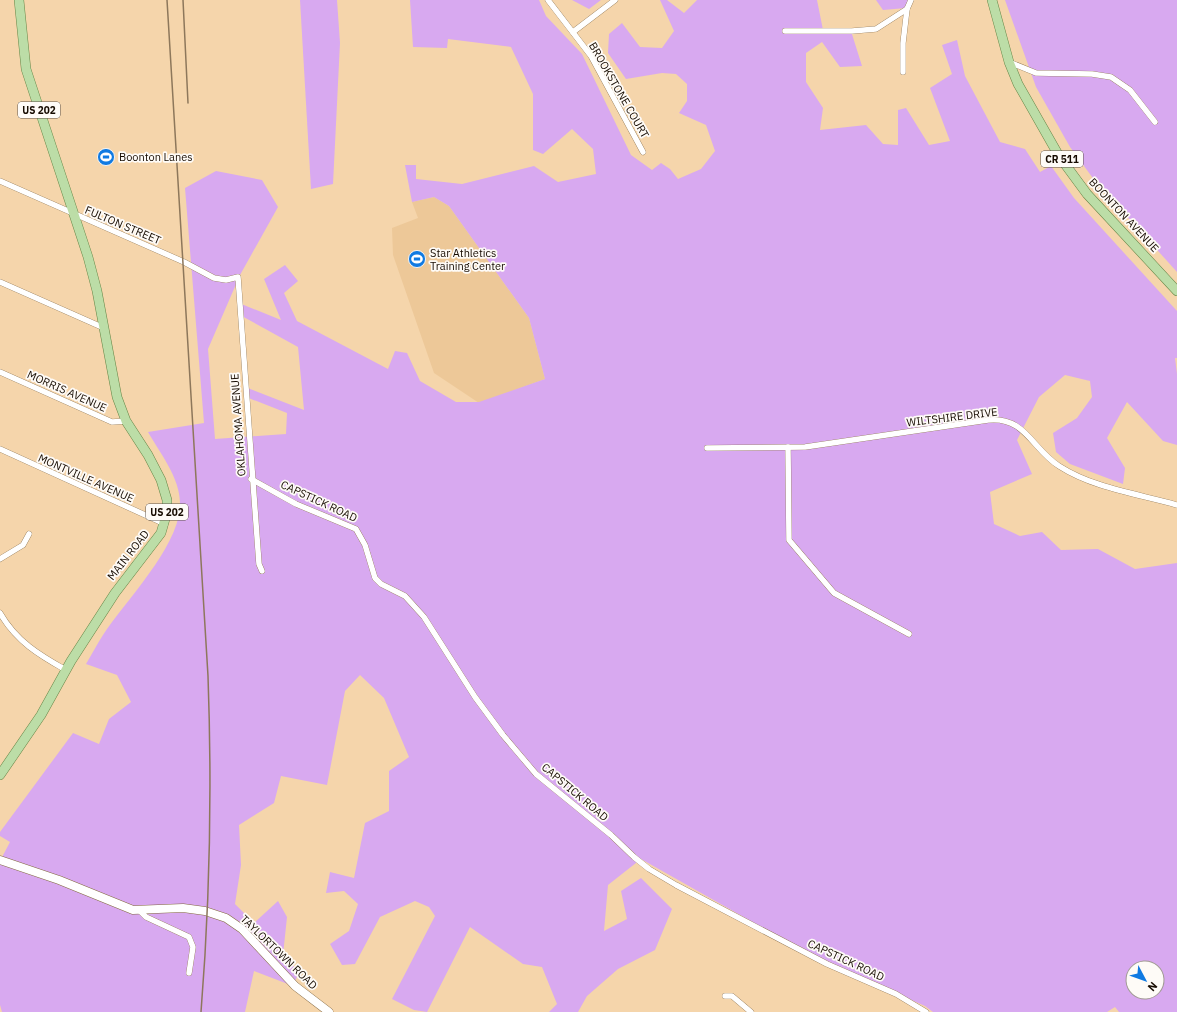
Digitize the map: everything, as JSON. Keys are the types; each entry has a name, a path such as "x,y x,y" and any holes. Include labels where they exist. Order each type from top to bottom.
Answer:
{"main road":[{"name":"US 202","path":"19,0 24,59 29,81 75,216"},
{"name":"BOONTON AVENUE","path":"992,0 1009,62 1018,84 1045,132 1087,194 1177,291"},
{"name":"MAIN ROAD","path":"0,775 41,715 66,670 115,593 161,533 165,524 168,505 161,480 152,460 126,421 117,397 94,279 75,216"}],"street":[{"name":"BROOKSTONE COURT","path":"548,0 591,56 644,152"},
{"path":"573,32 615,0"},
{"path":"903,72 903,43 907,9 911,0"},
{"path":"785,31 852,31 876,29 907,9"},
{"path":"1009,62 1036,73 1092,74 1111,77 1130,90 1155,122"},
{"name":"FULTON STREET","path":"0,181 75,216 184,262 214,278 226,280 238,277"},
{"name":"OKLAHOMA AVENUE","path":"238,277 251,478 259,564 262,571"},
{"path":"0,282 104,328"},
{"name":"MORRIS AVENUE","path":"0,372 112,422 126,421"},
{"name":"WILTSHIRE DRIVE","path":"707,448 805,447 988,420 1001,420 1020,427 1045,455 1067,471 1100,484 1177,505"},
{"path":"788,447 789,540 834,593 909,634"},
{"name":"MONTVILLE AVENUE","path":"0,449 165,524"},
{"name":"CAPSTICK ROAD","path":"251,478 296,504 356,529 365,545 375,578 381,584 405,596 424,617 475,697 503,735 536,774 611,835 649,869 676,885 827,964 896,994 926,1012"},
{"path":"0,559 23,545 28,534"},
{"path":"0,613 10,628 26,645 66,670"},
{"name":"TAYLORTOWN ROAD","path":"0,860 59,880 125,908 140,911 183,908 205,911 226,918 242,929 295,986 329,1012"},
{"name":"TAYLORTOWN ROAD","path":"140,911 146,917 189,937 193,947 189,973"},
{"path":"725,996 732,996 752,1012"}],"shaded area":[{"path":"300,0 337,0 340,43 333,184 311,189"},
{"path":"410,0 539,0 546,16 582,54 631,155 652,170 661,163 670,169 678,179 701,169 715,151 706,125 679,113 687,101 687,84 676,74 662,73 626,79 608,53 609,34 622,23 640,47 662,48 674,31 660,0 667,0 684,13 697,0 817,0 823,30 851,31 862,66 840,67 822,42 806,53 806,82 823,108 820,130 866,125 883,144 898,145 898,110 906,108 929,145 950,141 930,88 952,74 942,45 957,40 965,76 1000,142 1025,149 1040,172 1051,166 1074,198 1177,311 1177,358 1175,358 1177,374 1177,445 1163,441 1127,402 1107,438 1125,468 1123,484 1070,464 1056,452 1053,433 1077,418 1092,397 1090,381 1065,375 1039,397 1017,440 1032,474 990,492 994,524 1020,536 1042,532 1061,550 1098,549 1135,569 1177,563 1177,1012 1119,1012 1115,1007 1107,1012 933,1012 925,1006 818,959 641,859 608,885 604,931 627,919 621,891 641,878 672,909 655,950 618,969 587,996 578,1012 549,1012 557,1004 542,967 523,964 470,927 427,1012 414,1010 392,999 435,916 429,907 415,901 380,917 355,964 342,965 330,944 349,931 358,904 344,891 326,893 330,872 354,878 365,823 389,811 389,771 409,757 384,698 360,675 345,691 327,785 281,776 274,803 239,825 241,865 235,904 254,923 278,901 287,917 283,955 299,972 293,986 254,971 245,1012 2,1012 0,1005 0,861 10,842 0,836 0,832 73,733 99,744 109,719 131,702 117,675 86,664 103,635 138,589 162,554 172,536 178,519 180,503 177,484 148,432 204,423 185,188 216,171 262,180 278,207 240,275 208,349 215,439 286,434 287,413 246,397 245,387 304,410 298,347 240,315 239,303 281,320 264,279 285,265 298,281 284,293 297,321 388,369 395,351 407,353 420,381 456,402 479,402 545,379 529,318 449,206 434,197 412,202 405,165 416,165 416,179 462,184 534,166 558,182 596,174 593,149 572,129 543,154 533,150 533,94 511,47 448,39 447,48 413,47"},
{"path":"572,0 601,0 589,9"},
{"path":"876,0 910,0 906,8 883,10"},
{"path":"1005,0 1177,0 1177,272 1095,181 1070,147 1036,87"},
{"path":"434,197 449,206 529,318 545,379 479,403 434,373 393,255 392,228 418,218 412,202"}],"railway":[{"path":"167,0 208,676 210,760 209,844 201,1012"},
{"path":"183,0 188,103"}],"place":[{"name":"Boonton Lanes","path":"106,157"},
{"name":"Star Athletics Training Center","path":"417,259"}]}
